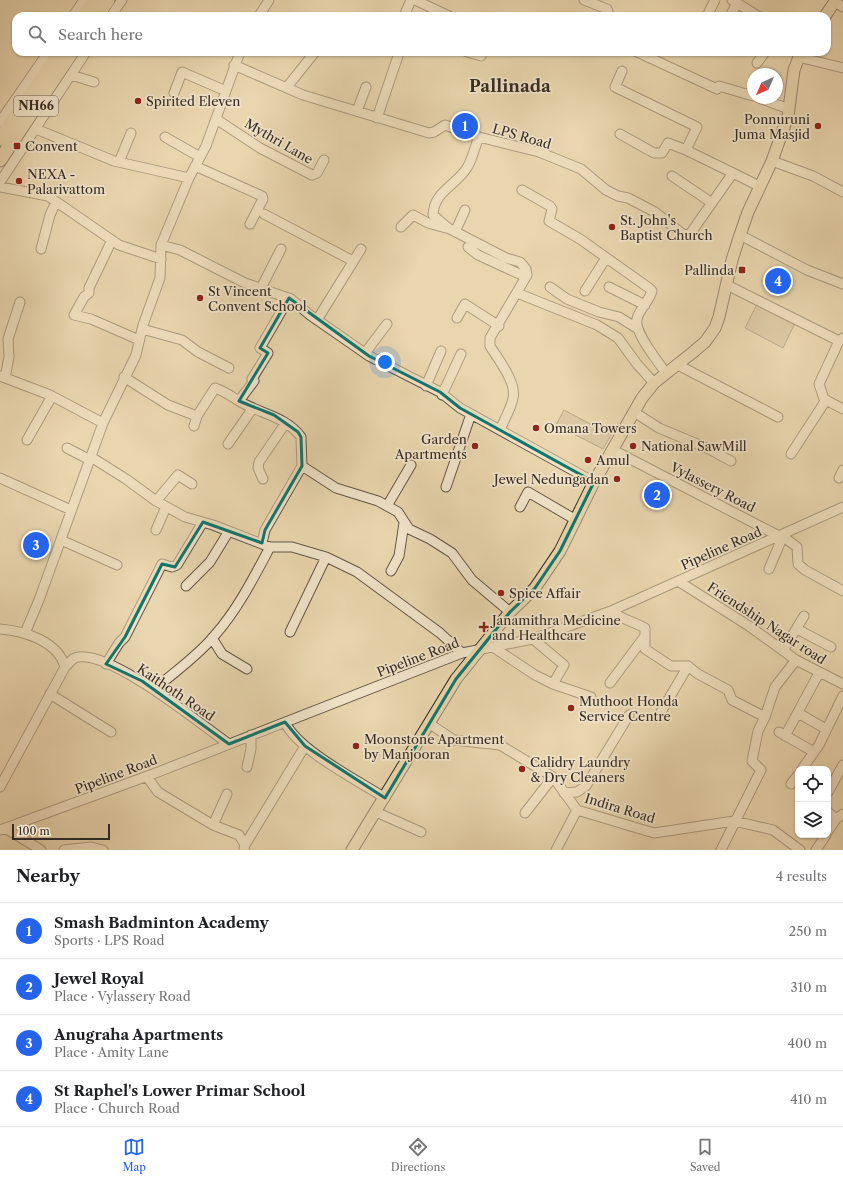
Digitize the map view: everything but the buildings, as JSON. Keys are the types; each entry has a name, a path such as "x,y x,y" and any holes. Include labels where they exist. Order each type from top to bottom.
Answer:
{"highway":[{"path":"87,12 95,0"},
{"path":"100,12 108,0"},
{"name":"NH66","path":"0,139 71,56"},
{"name":"NH66","path":"0,160 72,56"}],"main road":[{"path":"829,12 838,3"},
{"path":"352,850 456,679 479,648 543,577 560,551 594,482 634,412 654,383 665,372 678,365 705,342 715,328 732,260 740,235 759,186 772,160 789,109 790,91 799,56"}],"street":[{"path":"76,12 84,0"},
{"path":"114,12 122,0"},
{"path":"266,12 269,0"},
{"path":"406,12 411,0"},
{"path":"415,0 441,12"},
{"path":"584,0 607,9 607,12"},
{"path":"709,12 715,0"},
{"path":"731,12 734,2 751,12"},
{"path":"2,117 45,56"},
{"path":"0,182 71,75 73,56"},
{"path":"25,633 39,600 103,423 124,377 136,356 142,329 160,278 161,246 189,178 200,157 216,119 238,56"},
{"path":"287,87 312,56"},
{"path":"377,118 398,56"},
{"path":"643,56 717,89 719,86 747,94"},
{"path":"757,63 762,56"},
{"path":"805,56 843,68"},
{"name":"LPS Road","path":"234,65 303,95 428,133 434,132 445,125 479,137 539,152 581,169 606,190 618,196 628,198 655,212 684,235 690,234 733,173"},
{"path":"622,71 615,87 697,127 686,150"},
{"path":"174,93 182,72 226,91"},
{"path":"71,75 94,82"},
{"path":"357,112 366,87"},
{"path":"775,104 789,109"},
{"name":"Mythri Lane","path":"216,119 260,148 312,175 317,173 324,160"},
{"path":"36,129 119,162 189,178"},
{"path":"119,162 131,133"},
{"path":"620,134 654,153 662,153 668,143 686,150 759,186"},
{"path":"165,137 200,157"},
{"path":"479,137 468,167 440,195 434,205 433,215 452,230 506,258 520,262 526,269 526,277 499,326 490,338 490,346 513,384 514,392 513,399 500,430"},
{"path":"772,160 813,176 843,192"},
{"path":"195,166 254,191 262,196 263,199 250,224"},
{"path":"672,176 712,203"},
{"path":"0,187 48,196 119,245 161,259"},
{"path":"522,190 550,206 552,209 549,221 580,239 652,291 637,320 638,328 649,349 665,372"},
{"path":"41,249 50,215 56,202"},
{"path":"452,230 465,210"},
{"path":"264,214 353,261"},
{"path":"401,227 413,215 428,223 452,230"},
{"path":"740,235 807,270 843,284"},
{"path":"112,240 89,288 89,293 84,297 74,315 91,319 139,340"},
{"path":"161,246 180,250 229,276 289,298 317,320 365,353 442,395 460,408 594,482"},
{"path":"468,247 478,254 526,277"},
{"path":"261,288 281,249"},
{"path":"317,320 361,249"},
{"path":"585,291 606,258"},
{"path":"727,284 841,339 819,384 826,400 843,409"},
{"path":"550,287 567,298 598,312 619,317 638,328"},
{"path":"609,287 645,305"},
{"path":"517,293 592,322 618,338 637,364 654,383"},
{"path":"239,401 254,381 252,379 268,353 260,348 289,298"},
{"path":"20,302 8,339 9,357 3,377 52,396 103,423"},
{"path":"457,318 465,304 499,326"},
{"path":"365,353 387,324"},
{"path":"142,329 182,340 198,352 229,368"},
{"path":"426,386 441,351"},
{"path":"442,395 461,354"},
{"path":"678,365 778,417"},
{"path":"124,377 168,405 197,416"},
{"path":"154,690 212,638 240,600 266,545 266,530 302,466 301,437 292,427 285,424 274,415 253,408 231,395 215,388 197,416 194,426"},
{"path":"27,440 52,396"},
{"path":"791,454 826,400"},
{"path":"228,444 253,408"},
{"path":"634,412 659,428 710,449 731,461"},
{"path":"446,487 471,414"},
{"path":"263,479 258,468 259,462 285,424"},
{"path":"67,448 90,458 126,479 156,502 185,517 229,530 266,545 292,548 326,557 356,572 440,633 462,653"},
{"name":"Vylassery Road","path":"613,450 781,536 797,548 798,564 805,570 843,591"},
{"path":"387,506 411,465"},
{"path":"302,466 336,488 378,501 398,512 403,517 404,523 399,556 391,571"},
{"path":"156,502 178,475 192,484"},
{"path":"0,478 71,510"},
{"path":"520,507 528,492 576,520"},
{"path":"156,530 166,507"},
{"name":"Pipeline Road","path":"3,829 147,777 462,653 479,648 493,647 533,639 611,611 843,507"},
{"path":"106,664 119,643 125,637 162,564 172,567 177,565 203,522"},
{"path":"404,523 417,534 430,539 452,553 472,580 510,612"},
{"path":"186,586 210,562 229,530"},
{"path":"769,569 781,536"},
{"path":"61,540 117,565"},
{"path":"290,632 326,557"},
{"name":"Friendship Nagar road","path":"678,581 749,626 796,660 843,684"},
{"path":"611,611 618,617 632,620 645,628 645,649 650,654 671,666 688,666 707,679 728,690 732,700 765,717"},
{"path":"783,651 804,616"},
{"path":"0,629 16,630 34,636 63,658 65,667 0,787"},
{"path":"797,629 831,647"},
{"path":"610,682 645,636"},
{"path":"212,638 222,654 247,669"},
{"path":"533,639 564,665 553,684"},
{"path":"493,647 535,675 553,684 592,697"},
{"name":"Kaithoth Road","path":"65,667 71,660 78,656 88,657 106,664 142,681 229,744"},
{"path":"721,850 734,821 761,770 752,761 758,731 765,717 774,687 796,660"},
{"path":"661,712 688,666"},
{"path":"814,752 782,734 798,713 819,673"},
{"path":"50,694 111,732"},
{"path":"804,766 814,752 843,696"},
{"path":"798,713 826,729"},
{"path":"564,793 577,792 586,786 629,715"},
{"path":"285,722 287,728 305,746 385,798"},
{"name":"Indira Road","path":"430,724 454,740 500,745 552,777 577,810 654,833 734,821 773,830 800,850"},
{"path":"247,767 251,749 251,736"},
{"path":"244,847 305,746"},
{"path":"831,787 843,765"},
{"path":"147,777 158,792 213,824 238,835 244,847"},
{"path":"525,813 552,777"},
{"path":"791,784 795,779"},
{"path":"213,824 227,794"},
{"path":"556,850 577,810"},
{"path":"376,812 421,832"},
{"path":"831,827 839,816"},
{"path":"3,829 41,850"},
{"path":"816,850 824,838"},
{"path":"64,850 91,847 103,850"}],"highlighted area":[{"path":"289,298 369,356 440,392 460,408 594,482 560,551 535,588 510,612 456,679 385,798 305,746 285,722 229,744 142,681 106,664 125,637 162,564 175,567 203,522 262,543 265,530 302,466 301,437 298,432 274,415 239,401 268,353 260,348"}],"shaded area":[{"path":"758,302 796,321 783,348 745,328"},
{"path":"564,410 611,435 603,449 556,425"}],"place":[{"name":"Spirited Eleven","path":"138,101"},
{"name":"Smash Badminton Academy","path":"465,126"},
{"name":"Ponnuruni Juma Masjid","path":"818,126"},
{"name":"Convent","path":"17,146"},
{"name":"NEXA - Palarivattom","path":"19,181"},
{"name":"St. John's Baptist Church","path":"612,227"},
{"name":"Pallinda","path":"742,270"},
{"name":"St Raphel's Lower Primar School","path":"778,281"},
{"name":"St Vincent Convent School","path":"200,298"},
{"name":"Omana Towers","path":"536,428"},
{"name":"Garden Apartments","path":"475,446"},
{"name":"National SawMill","path":"633,446"},
{"name":"Amul","path":"588,460"},
{"name":"Jewel Nedungadan","path":"617,479"},
{"name":"Jewel Royal","path":"657,495"},
{"name":"Anugraha Apartments","path":"36,545"},
{"name":"Spice Affair","path":"501,593"},
{"name":"Janamithra Medicine and Healthcare","path":"484,627"},
{"name":"Muthoot Honda Service Centre","path":"571,708"},
{"name":"Moonstone Apartment by Manjooran","path":"356,746"},
{"name":"Calidry Laundry & Dry Cleaners","path":"522,769"}],"district":[{"name":"Pallinada","path":"510,86"}]}
